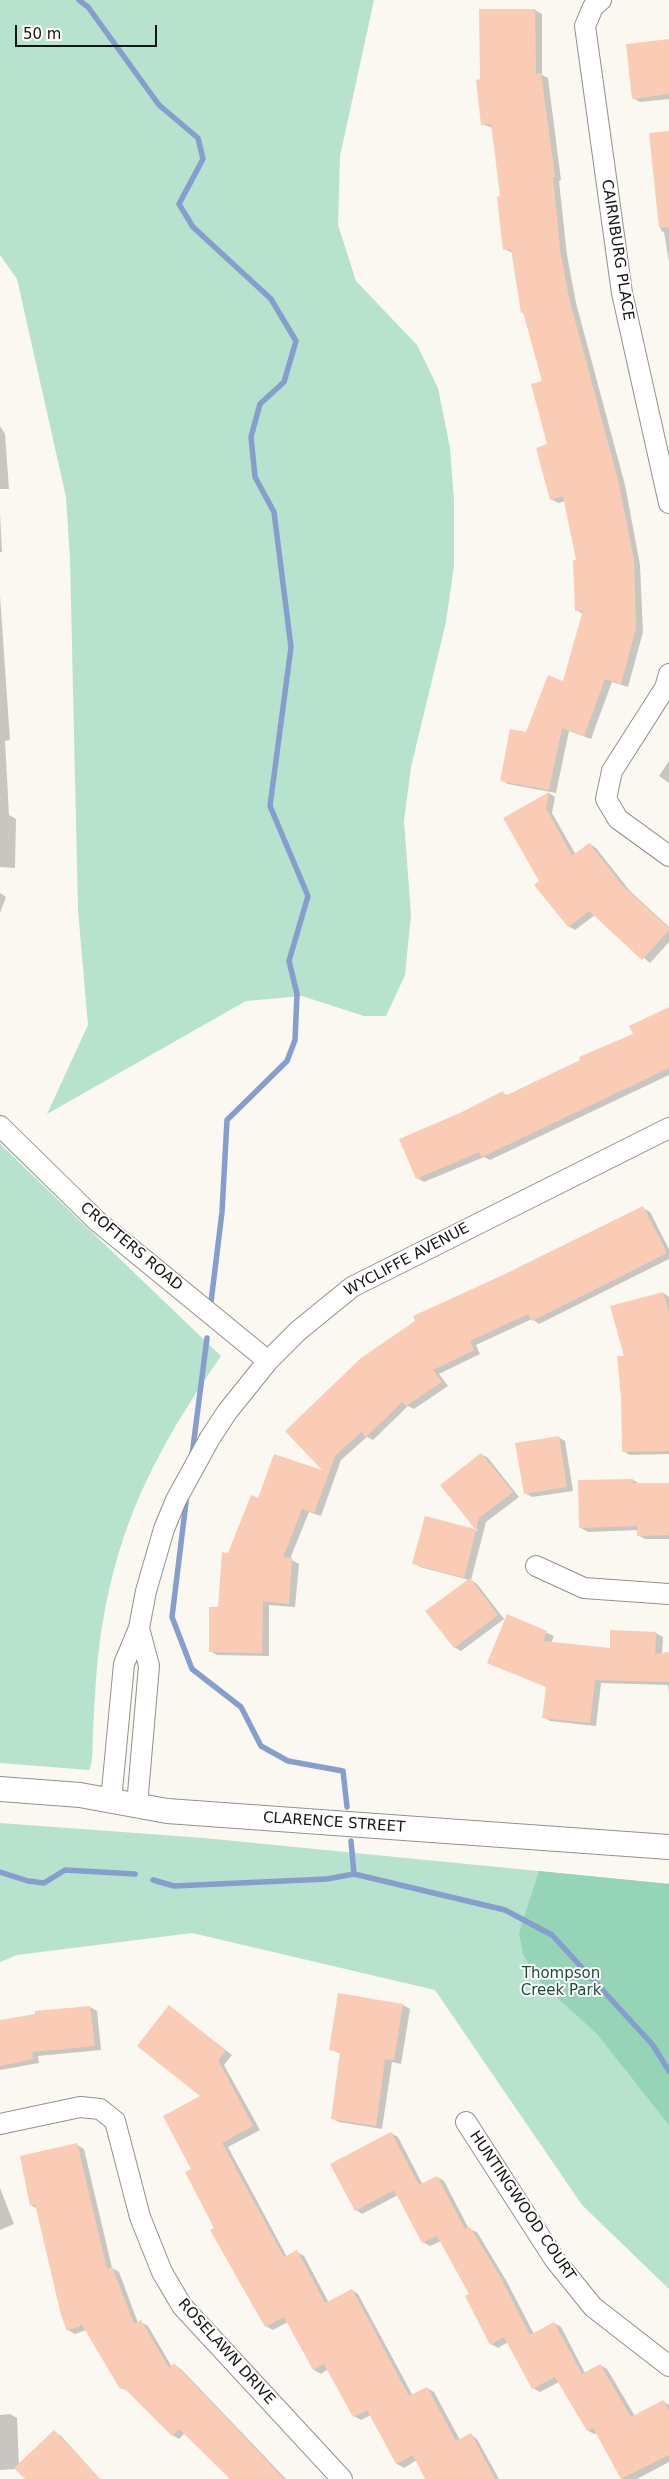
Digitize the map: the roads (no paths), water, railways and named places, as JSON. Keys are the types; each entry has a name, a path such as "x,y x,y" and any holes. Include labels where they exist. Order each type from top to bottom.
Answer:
{"street":[{"name":"CAIRNBURG PLACE","path":"601,0 593,7 585,26 622,293 669,503"},
{"path":"669,674 665,688 612,771 606,799 618,819 669,856"},
{"name":"CROFTERS ROAD","path":"0,1126 97,1221 268,1361"},
{"name":"WYCLIFFE AVENUE","path":"111,1800 124,1664 139,1628 154,1560 176,1500 214,1432 268,1361 298,1331 352,1287 667,1133"},
{"path":"536,1566 584,1588 669,1594"},
{"name":"WYCLIFFE AVENUE","path":"137,1805 149,1666 139,1628"},
{"name":"CLARENCE STREET","path":"0,1789 80,1795 167,1810 669,1848"},
{"name":"ROSELAWN DRIVE","path":"0,2124 80,2107 100,2108 115,2121 140,2217 162,2272 182,2306 342,2479"},
{"name":"HUNTINGWOOD COURT","path":"466,2122 554,2260 593,2307 669,2366"}],"waterway":[{"path":"79,0 88,7 159,105 198,138 203,159 179,204 193,227 271,299 296,341 284,382 260,404 251,437 255,477 274,512 291,647 270,806 308,896 289,961 297,994 295,1040 287,1061 227,1120 222,1212 211,1302"},
{"path":"192,1455 207,1338"},
{"path":"187,1494 172,1617 192,1669 241,1707 261,1746 288,1761 343,1771 347,1807"},
{"path":"351,1841 354,1874"},
{"path":"0,1872 28,1881 44,1883 65,1870 135,1874"},
{"path":"153,1880 174,1886 327,1879 354,1874 505,1910 552,1935 652,2044 669,2071"}],"park label":[{"name":"Thompson Creek Park","path":"561,1982"}]}
